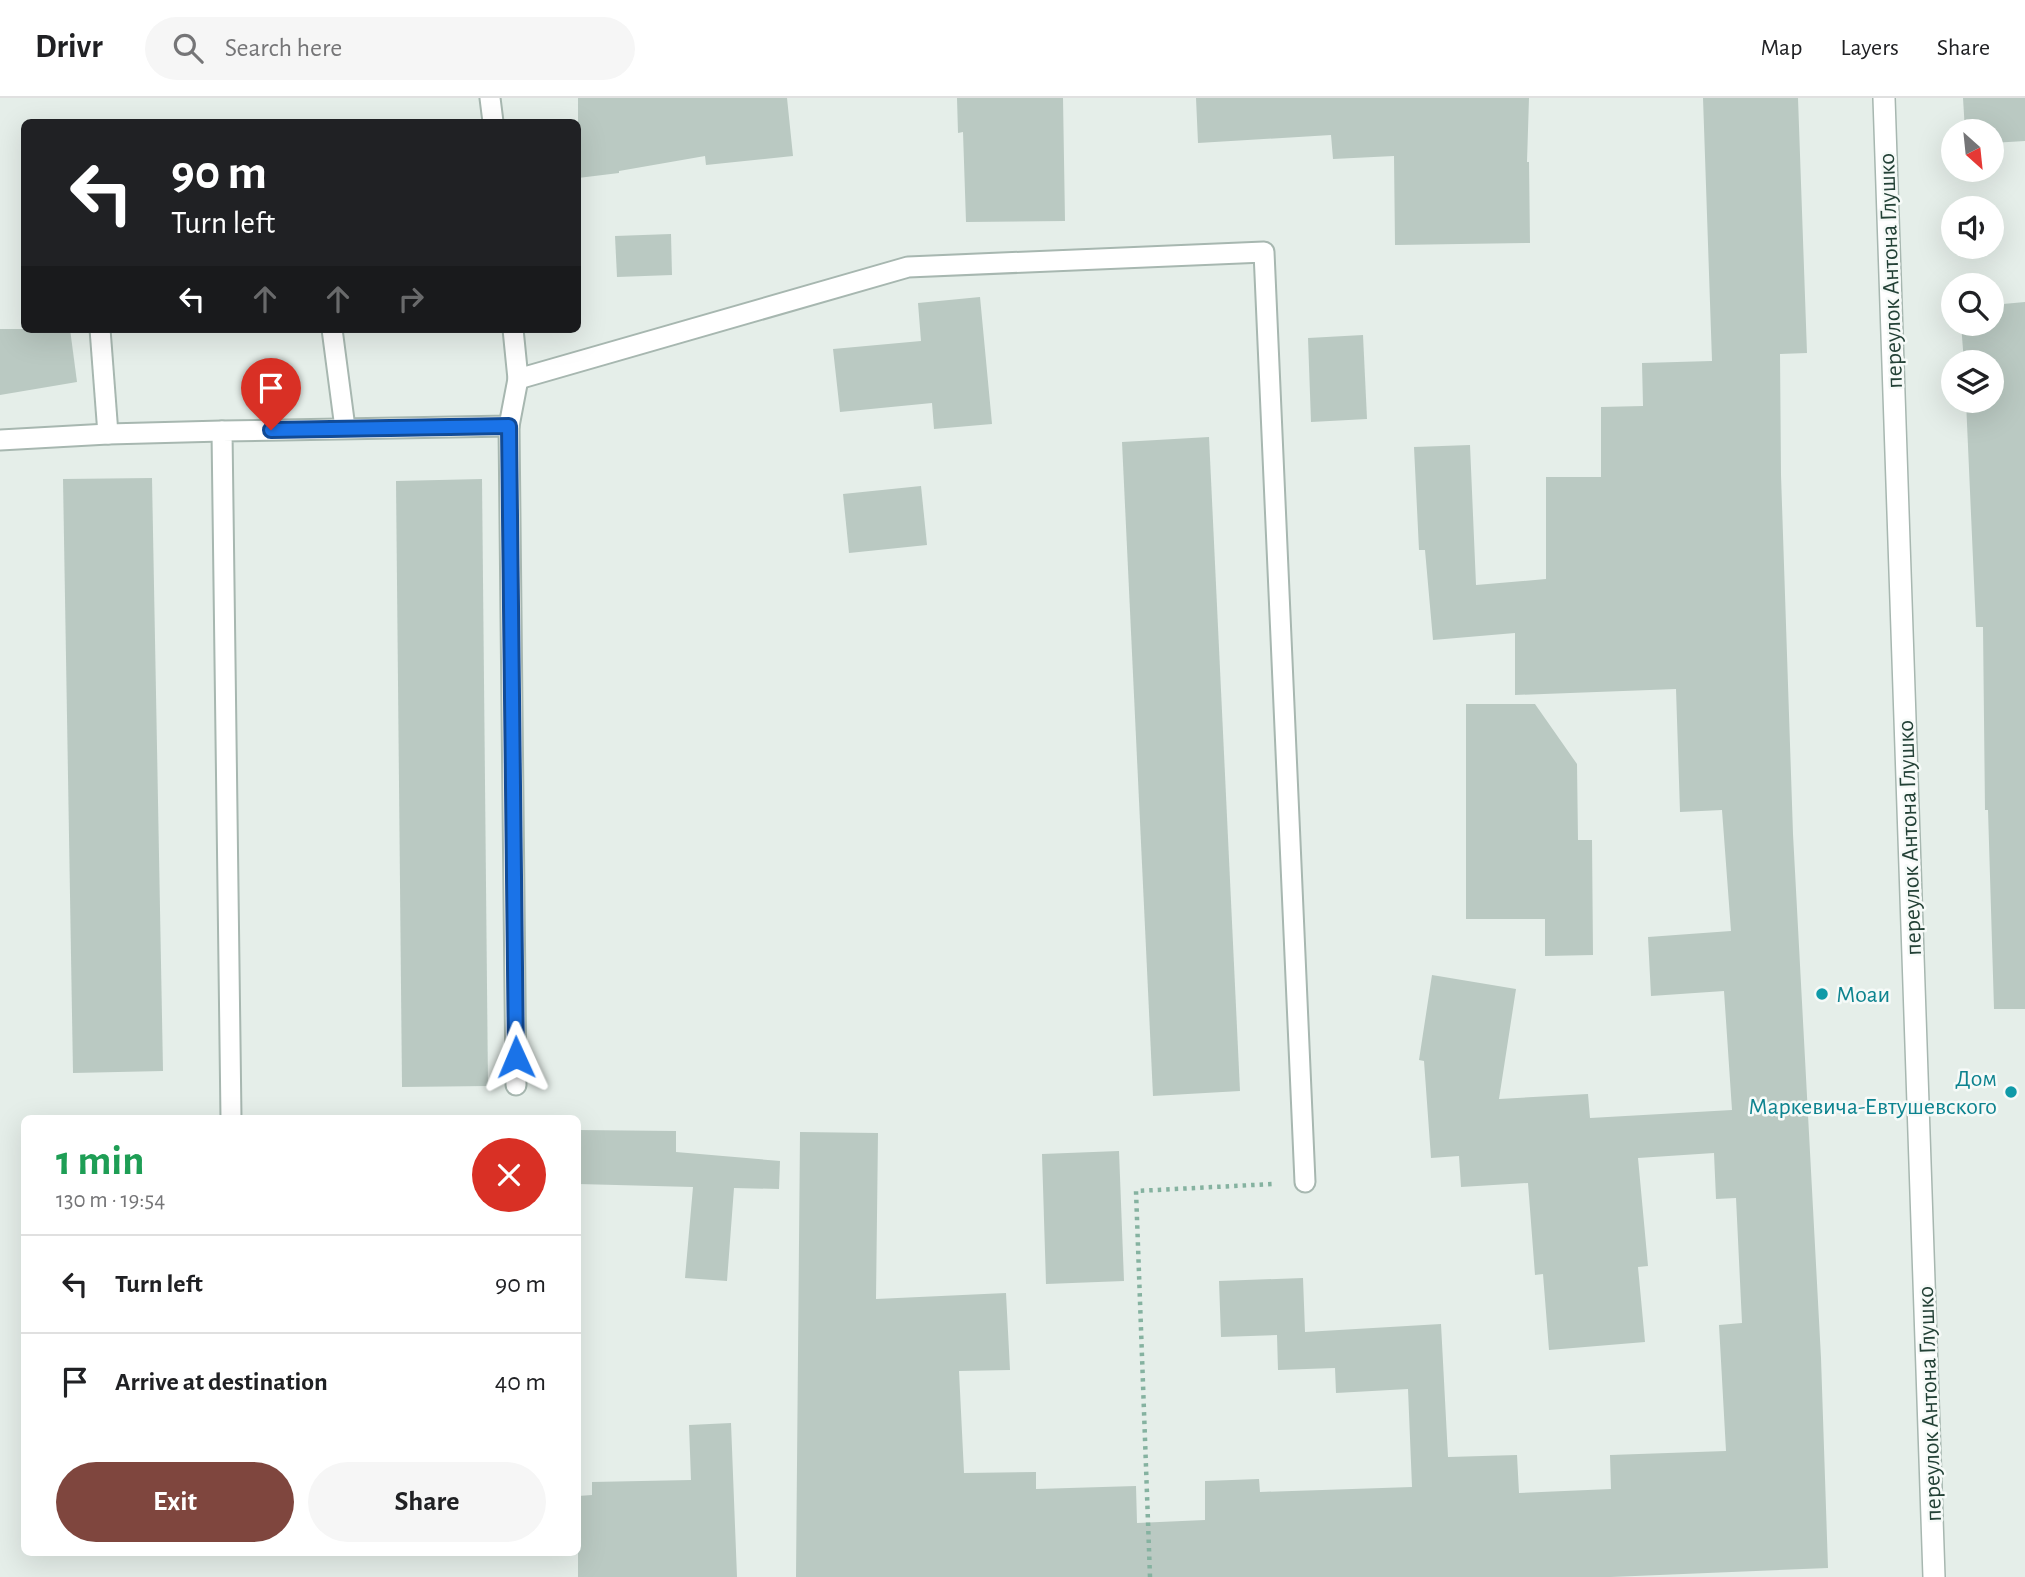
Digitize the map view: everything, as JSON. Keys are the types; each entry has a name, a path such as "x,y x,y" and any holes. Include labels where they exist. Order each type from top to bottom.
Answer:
{"street":[{"name":"переулок Антона Глушко","path":"1884,98 1934,1577"}],"lane":[{"path":"490,98 493,119"},
{"path":"518,379 908,267 1264,252 1305,1182"},
{"path":"100,333 108,434"},
{"path":"333,333 345,428"},
{"path":"513,333 518,379 509,426 516,1084"},
{"path":"0,440 108,434 509,426"},
{"path":"222,432 231,1115"}],"path":[{"path":"1150,1577 1136,1191 1305,1182"}],"building":[{"path":"578,98 787,98 793,156 706,165 705,156 581,178 581,119 578,119"},
{"path":"957,98 1063,98 1065,221 966,222 963,132 958,133"},
{"path":"1196,98 1529,98 1527,162 1530,243 1395,245 1394,156 1333,159 1331,135 1198,143"},
{"path":"1703,98 1798,98 1807,353 1780,354 1781,475 1793,834 1821,1358 1828,1568 1611,1577 796,1577 800,1132 878,1133 876,1299 1006,1293 1010,1370 959,1371 964,1473 1036,1472 1036,1489 1136,1486 1137,1523 1205,1520 1205,1481 1259,1479 1260,1492 1412,1487 1408,1389 1336,1393 1335,1368 1278,1370 1277,1335 1221,1337 1219,1281 1303,1278 1305,1332 1441,1324 1448,1457 1517,1455 1519,1493 1611,1489 1610,1455 1726,1451 1719,1325 1742,1323 1736,1198 1716,1199 1714,1153 1638,1158 1648,1266 1638,1267 1645,1342 1549,1350 1543,1274 1535,1275 1528,1183 1461,1187 1459,1156 1431,1158 1424,1061 1419,1060 1432,975 1516,989 1499,1099 1588,1094 1590,1118 1732,1110 1724,991 1651,996 1648,937 1731,931 1722,810 1680,812 1676,689 1515,695 1515,633 1433,640 1425,550 1419,550 1414,447 1470,445 1476,585 1546,579 1546,477 1601,477 1601,407 1643,406 1642,363 1712,361"},
{"path":"1963,98 2025,98 2025,141 2004,142 2004,119 1964,119"},
{"path":"671,234 672,275 617,277 615,236"},
{"path":"980,297 992,424 934,429 932,403 840,412 833,349 921,341 918,303"},
{"path":"2025,302 2025,1009 1994,1009 1988,810 1985,810 1983,627 1976,627 1967,413 2004,413 2004,350 1963,350 1962,336 2004,336 2004,304"},
{"path":"0,329 21,329 21,333 71,333 77,382 0,395"},
{"path":"1363,335 1367,419 1311,422 1308,338"},
{"path":"1209,437 1240,1091 1153,1096 1122,442"},
{"path":"152,478 163,1071 73,1073 63,479"},
{"path":"482,479 488,1086 402,1087 396,481"},
{"path":"921,486 927,545 849,553 843,494"},
{"path":"1466,704 1535,704 1577,764 1578,840 1592,840 1593,955 1545,956 1545,919 1466,919"},
{"path":"581,1130 676,1131 676,1152 780,1161 779,1189 734,1188 727,1281 685,1278 693,1187 581,1184"},
{"path":"1119,1151 1124,1281 1046,1284 1042,1154"},
{"path":"731,1423 737,1577 578,1577 578,1556 581,1556 581,1496 592,1495 592,1482 691,1480 689,1425"}],"place":[{"name":"Моаи","path":"1822,994"},
{"name":"Дом Маркевича-Евтушевского","path":"2011,1092"}],"route":[{"path":"271,430 509,426 516,1057"}]}
